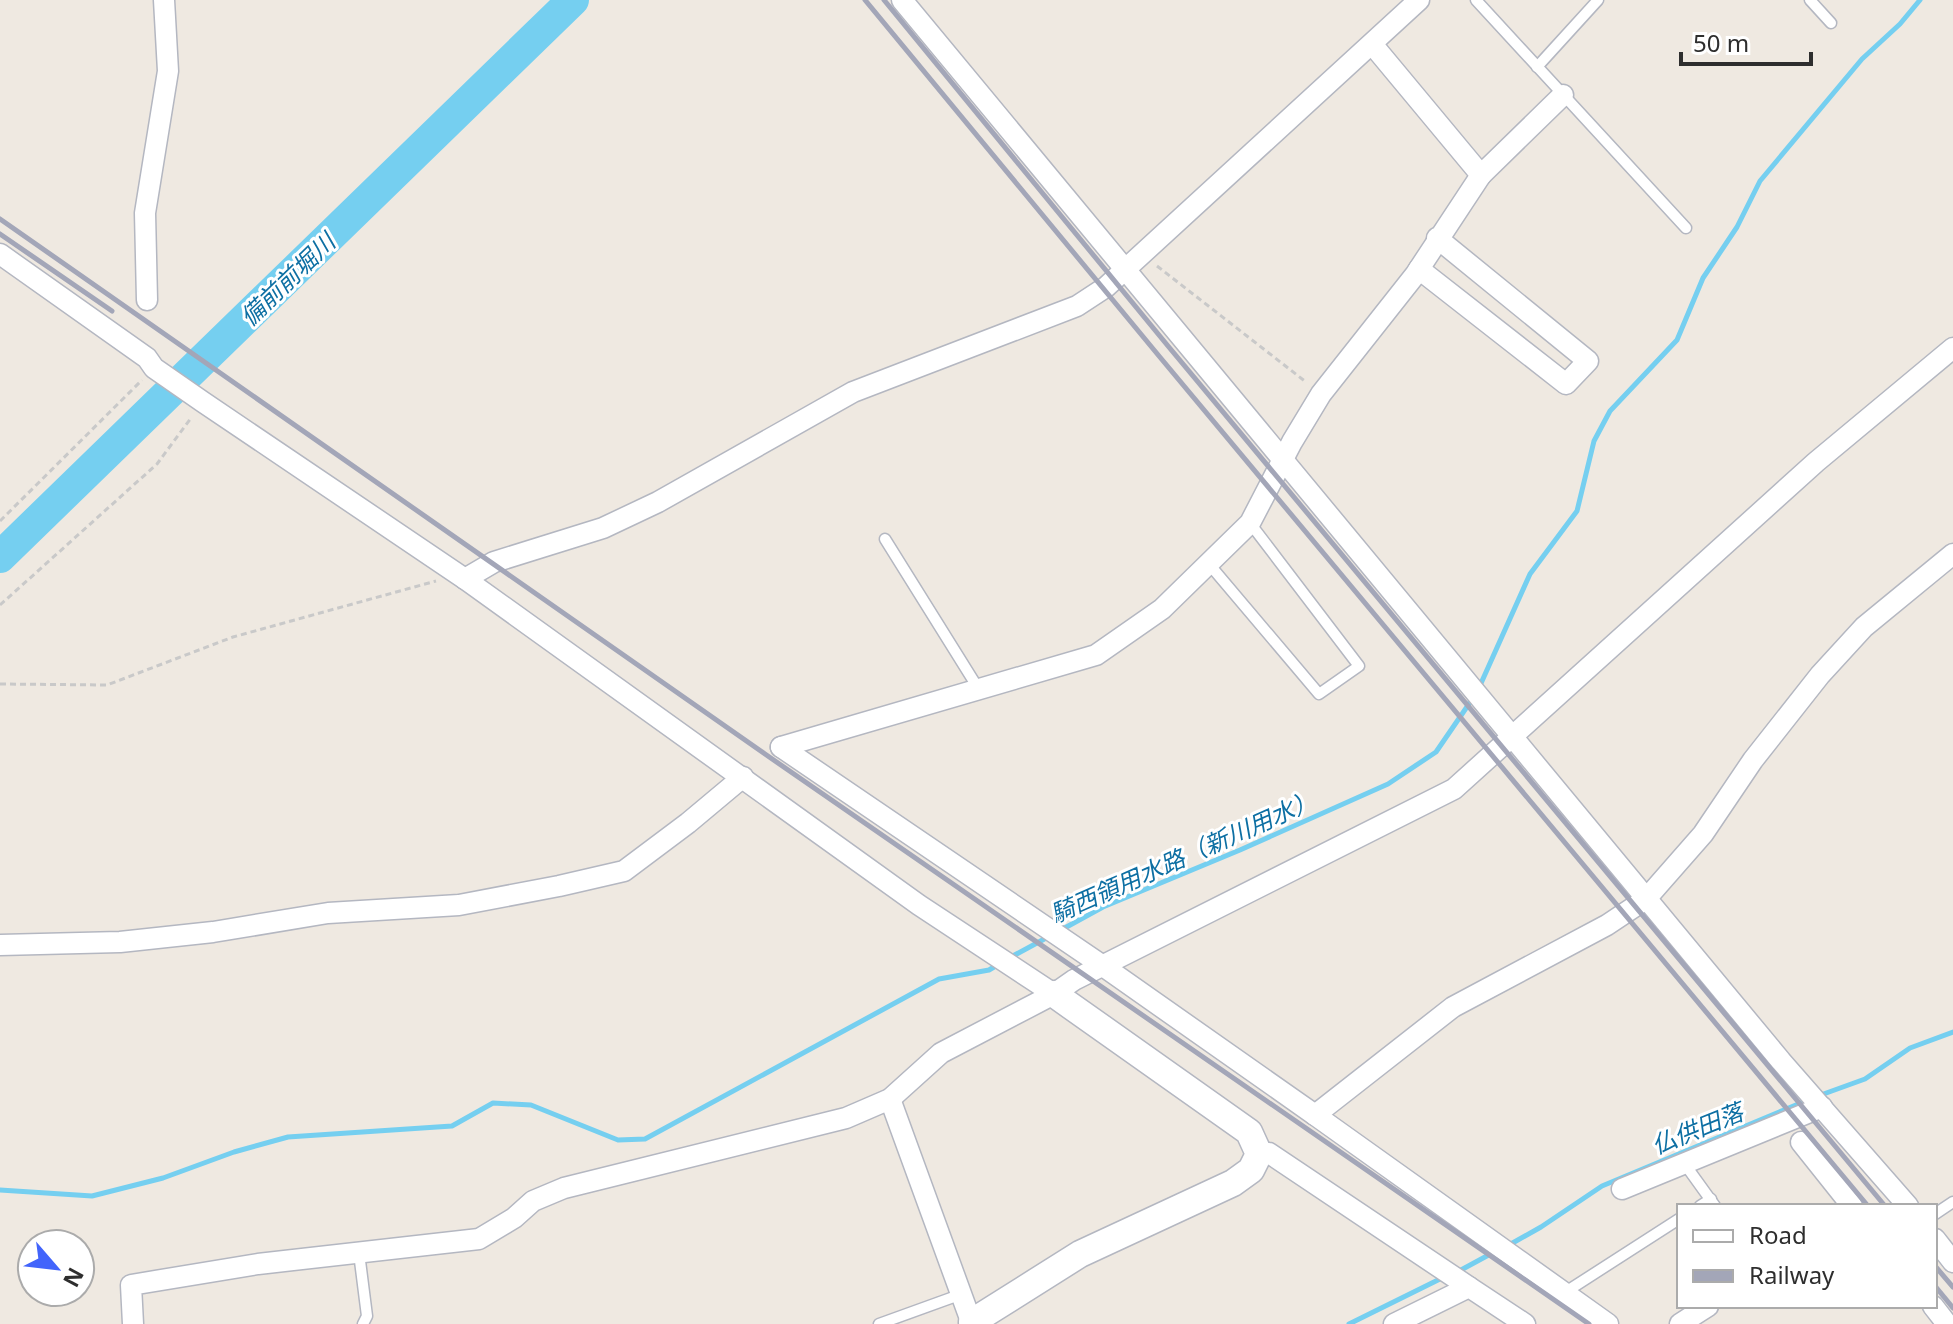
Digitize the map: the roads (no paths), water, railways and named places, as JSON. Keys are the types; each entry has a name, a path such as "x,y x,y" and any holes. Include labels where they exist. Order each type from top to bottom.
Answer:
{"street":[{"path":"147,300 145,213 168,71 164,0"},
{"path":"902,0 1646,899 1906,1204"},
{"path":"457,575 603,528 853,392 1077,306 1106,287 1416,1"},
{"path":"1372,44 1481,175"},
{"path":"1563,95 1481,175 1419,269 1321,394 1250,523 1162,609 1096,655 781,747 1103,966 1608,1324"},
{"path":"1419,269 1566,384 1588,361 1437,238"},
{"path":"0,254 147,358 157,370 201,401 457,575 919,905 1054,994 1249,1132 1259,1154"},
{"path":"133,1324 131,1285 258,1264 479,1239 514,1218 533,1201 564,1188 846,1118 890,1099 941,1053 1054,994 1074,980 1454,789 1816,462 1953,348"},
{"path":"1315,1115 1453,1007 1607,925 1646,899 1703,834 1753,760 1820,675 1864,627 1953,554"},
{"path":"0,945 120,942 213,932 328,913 459,905 598,877 624,871 743,777"},
{"path":"890,1099 972,1323 1080,1254 1233,1183 1251,1170 1259,1154"},
{"path":"1622,1189 1817,1101"},
{"path":"1801,1142 1850,1204"},
{"path":"1259,1154 1269,1153 1525,1324"},
{"path":"1937,1242 1953,1262"},
{"path":"1403,1322 1469,1287"},
{"path":"1680,1324 1705,1308"},
{"path":"1935,1308 1947,1324 1953,1320"}],"lane":[{"path":"1476,0 1686,228"},
{"path":"1537,67 1598,0"},
{"path":"1810,0 1831,23"},
{"path":"1209,564 1319,694 1359,666 1250,523"},
{"path":"885,539 978,688"},
{"path":"1684,1163 1713,1203"},
{"path":"1564,1293 1677,1220"},
{"path":"359,1253 367,1316 363,1324"},
{"path":"879,1324 962,1294"}],"waterway":[{"name":"備前前堀川","path":"0,557 573,0"},
{"name":"騎西領用水路（新川用水）","path":"1478,690 1530,574 1577,511 1594,441 1610,411 1677,340 1703,278 1737,227 1760,181 1862,59 1900,24 1920,0"},
{"name":"騎西領用水路（新川用水）","path":"1061,930 1103,907 1388,784 1436,752 1473,698"},
{"name":"騎西領用水路（新川用水）","path":"1011,957 1048,937"},
{"name":"騎西領用水路（新川用水）","path":"0,1190 92,1196 163,1178 234,1152 288,1137 452,1126 493,1103 531,1105 618,1140 645,1139 939,979 989,970 999,964"},
{"name":"仏供田落","path":"1818,1096 1865,1079 1910,1048 1953,1032"},
{"name":"仏供田落","path":"1509,1245 1602,1186 1808,1100"},
{"name":"仏供田落","path":"1461,1270 1496,1251"},
{"name":"仏供田落","path":"1349,1324 1440,1279"}],"railway":[{"path":"865,0 1866,1204"},
{"path":"884,0 1168,346 1883,1204"},
{"path":"0,219 765,754 1589,1324"},
{"path":"0,234 112,311"},
{"path":"1937,1268 1953,1287"},
{"path":"1937,1288 1953,1308"}]}
